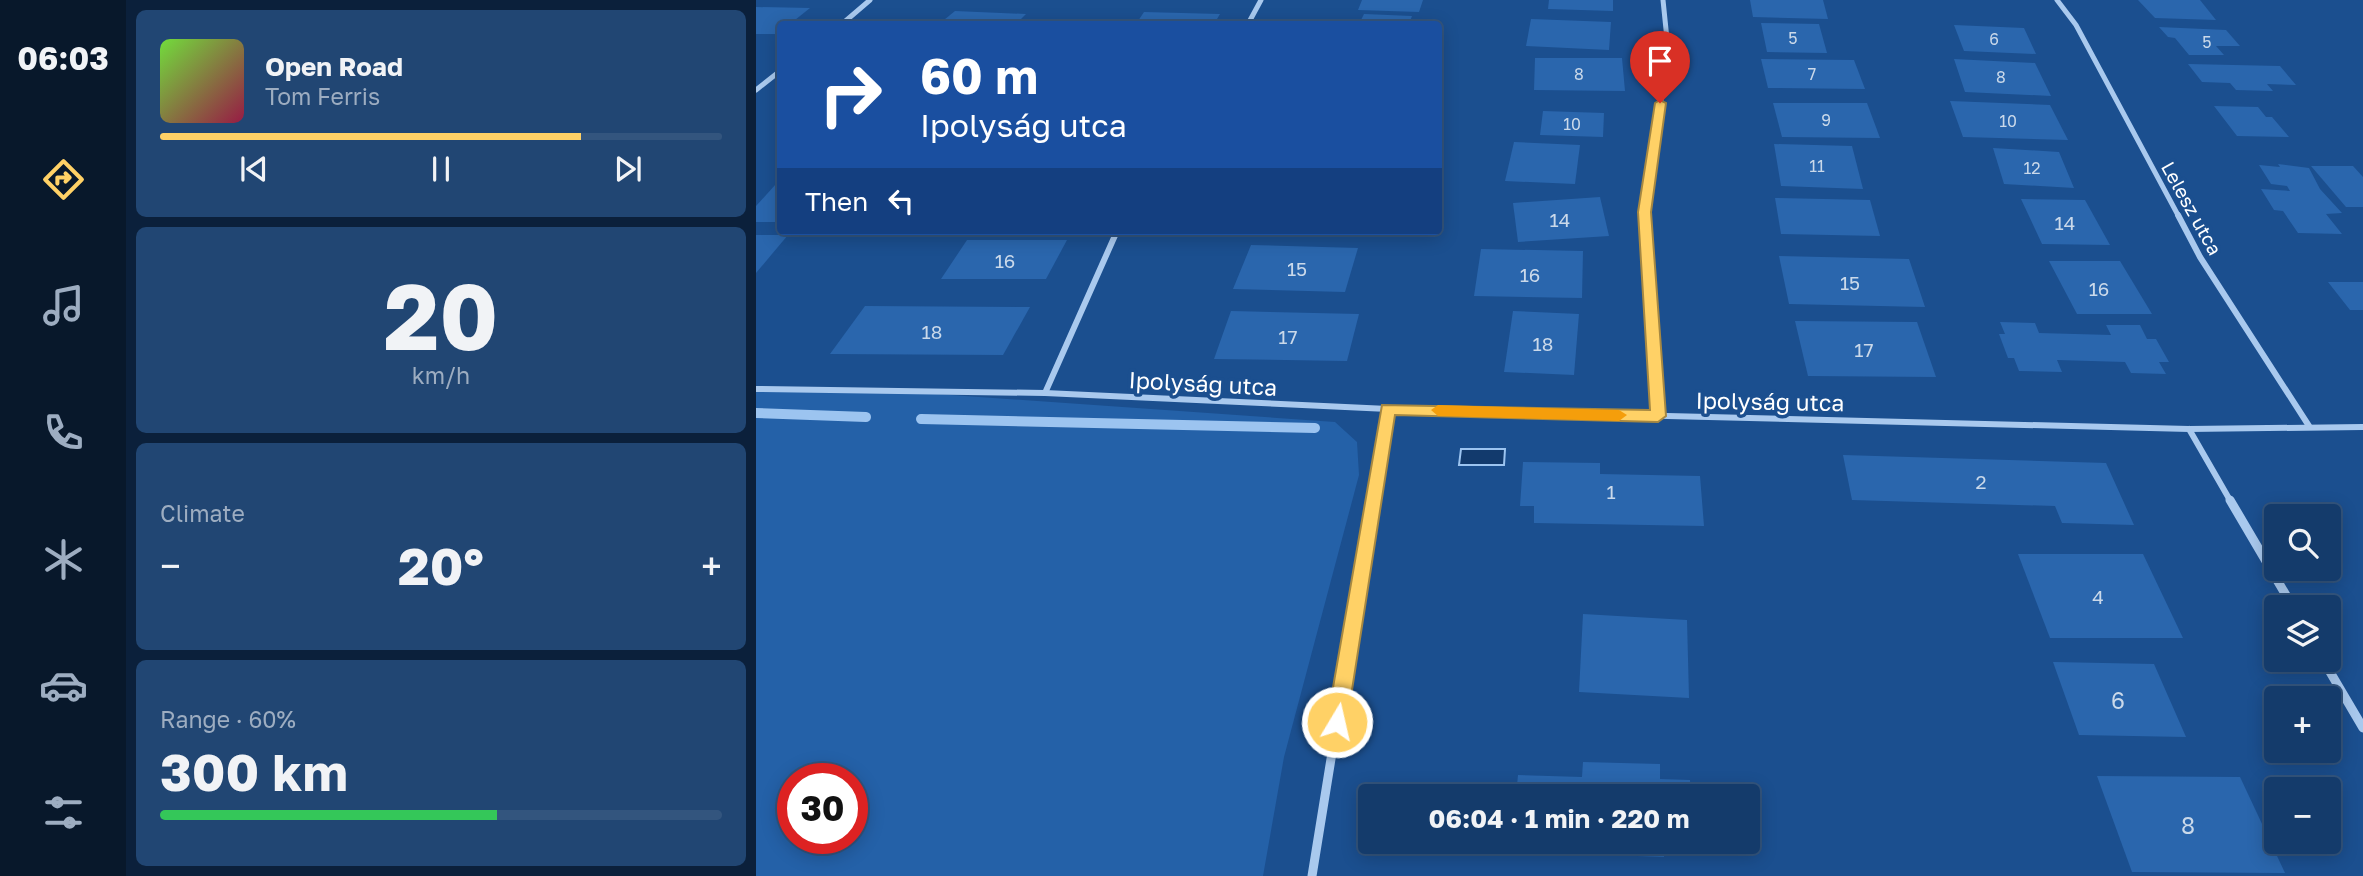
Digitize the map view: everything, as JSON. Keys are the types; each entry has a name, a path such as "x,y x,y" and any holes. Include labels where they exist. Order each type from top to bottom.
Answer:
{"street":[{"path":"846,21 870,0"},
{"path":"1250,21 1261,0"},
{"path":"1658,416 1645,212 1668,49 1663,0"},
{"name":"Lelesz utca","path":"2057,0 2076,25 2200,257 2309,426"},
{"path":"756,90 777,73"},
{"path":"1045,393 1115,235"},
{"name":"Ipolyság utca","path":"756,389 1045,393 1388,409 2189,429 2363,427"},
{"path":"1312,876 1388,409"},
{"path":"2189,429 2286,595"},
{"path":"2330,672 2363,728"}],"shaded area":[{"path":"756,389 908,392 1335,422 1357,442 1359,475 1284,757 1263,876 756,876"},
{"path":"1461,449 1505,449 1504,465 1459,465"}],"building":[{"path":"1362,0 1423,0 1419,12 1358,10"},
{"path":"1549,0 1613,0 1613,11 1548,9"},
{"path":"1750,0 1823,0 1828,19 1753,17"},
{"path":"2138,0 2200,0 2216,20 2155,18"},
{"path":"756,7 810,8 794,21 777,21 777,34 756,34"},
{"path":"955,11 1026,14 1019,21 943,21"},
{"path":"1144,12 1220,14 1216,21 1138,21"},
{"path":"1364,14 1412,16 1410,21 1360,21"},
{"path":"1531,19 1611,22 1609,50 1526,46"},
{"path":"1761,23 1819,24 1827,53 1767,52"},
{"path":"1954,25 2024,28 2036,54 1964,51"},
{"path":"2159,27 2226,30 2240,46 2216,46 2224,55 2189,55 2175,38 2168,37"},
{"path":"1535,58 1622,58 1625,91 1534,90"},
{"path":"1761,59 1854,60 1865,89 1768,88"},
{"path":"1954,59 2035,63 2051,96 1965,92"},
{"path":"2188,64 2280,66 2296,85 2267,84 2273,91 2236,90 2230,83 2202,82"},
{"path":"1950,101 2050,105 2068,140 1963,137"},
{"path":"1773,103 1867,103 1880,138 1782,137"},
{"path":"2214,106 2258,107 2266,117 2272,117 2289,137 2237,136"},
{"path":"1543,111 1604,113 1603,137 1540,135"},
{"path":"1514,142 1580,145 1575,184 1505,181"},
{"path":"1774,144 1852,146 1863,189 1781,186"},
{"path":"1993,148 2059,152 2074,188 2004,184"},
{"path":"2278,164 2309,168 2320,189 2342,213 2326,214 2342,234 2298,233 2283,211 2274,210 2261,189 2290,191 2287,186 2271,184 2259,165 2280,167"},
{"path":"2311,166 2353,166 2363,177 2363,207 2346,207"},
{"path":"777,184 777,222 756,222 756,206"},
{"path":"1600,197 1609,236 1518,242 1513,203"},
{"path":"1775,198 1870,200 1880,236 1781,234"},
{"path":"2021,199 2085,200 2110,245 2042,244"},
{"path":"756,235 788,235 756,273"},
{"path":"967,240 1067,240 1046,279 941,279"},
{"path":"1251,245 1358,248 1345,292 1233,289"},
{"path":"1481,249 1583,251 1582,298 1474,296"},
{"path":"1779,256 1909,259 1925,307 1789,304"},
{"path":"2049,261 2120,261 2152,314 2077,314"},
{"path":"2328,282 2363,282 2363,310 2350,310"},
{"path":"865,306 1030,307 1003,355 830,354"},
{"path":"1231,311 1359,314 1347,361 1214,359"},
{"path":"1513,311 1579,314 1574,375 1504,372"},
{"path":"1795,321 1917,322 1936,377 1808,376"},
{"path":"2000,322 2035,323 2039,333 2111,335 2106,325 2140,325 2147,339 2156,339 2169,362 2159,362 2166,374 2131,373 2125,362 2057,360 2062,372 2019,371 2014,358 2008,358 1999,334 2005,334"},
{"path":"1843,455 2106,463 2134,525 2062,523 2055,506 1852,500"},
{"path":"1523,462 1600,463 1600,474 1700,476 1704,526 1534,523 1534,506 1520,506"},
{"path":"2018,554 2143,554 2183,638 2050,638"},
{"path":"1583,614 1687,620 1689,698 1579,692"},
{"path":"2053,662 2154,664 2186,737 2079,735"},
{"path":"1583,762 1660,764 1660,779 1690,780 1690,784 1517,784 1518,775 1582,777"},
{"path":"2097,776 2240,777 2264,828 2264,854 2276,854 2285,873 2132,872"},
{"path":"1583,854 1664,854 1664,857"}],"waterway":[{"path":"756,413 866,417"},
{"path":"921,419 1315,428"}],"slow traffic":[{"path":"1438,410 1619,415"}],"route":[{"path":"1337,722 1388,409 1658,416 1645,212 1660,103"}]}
